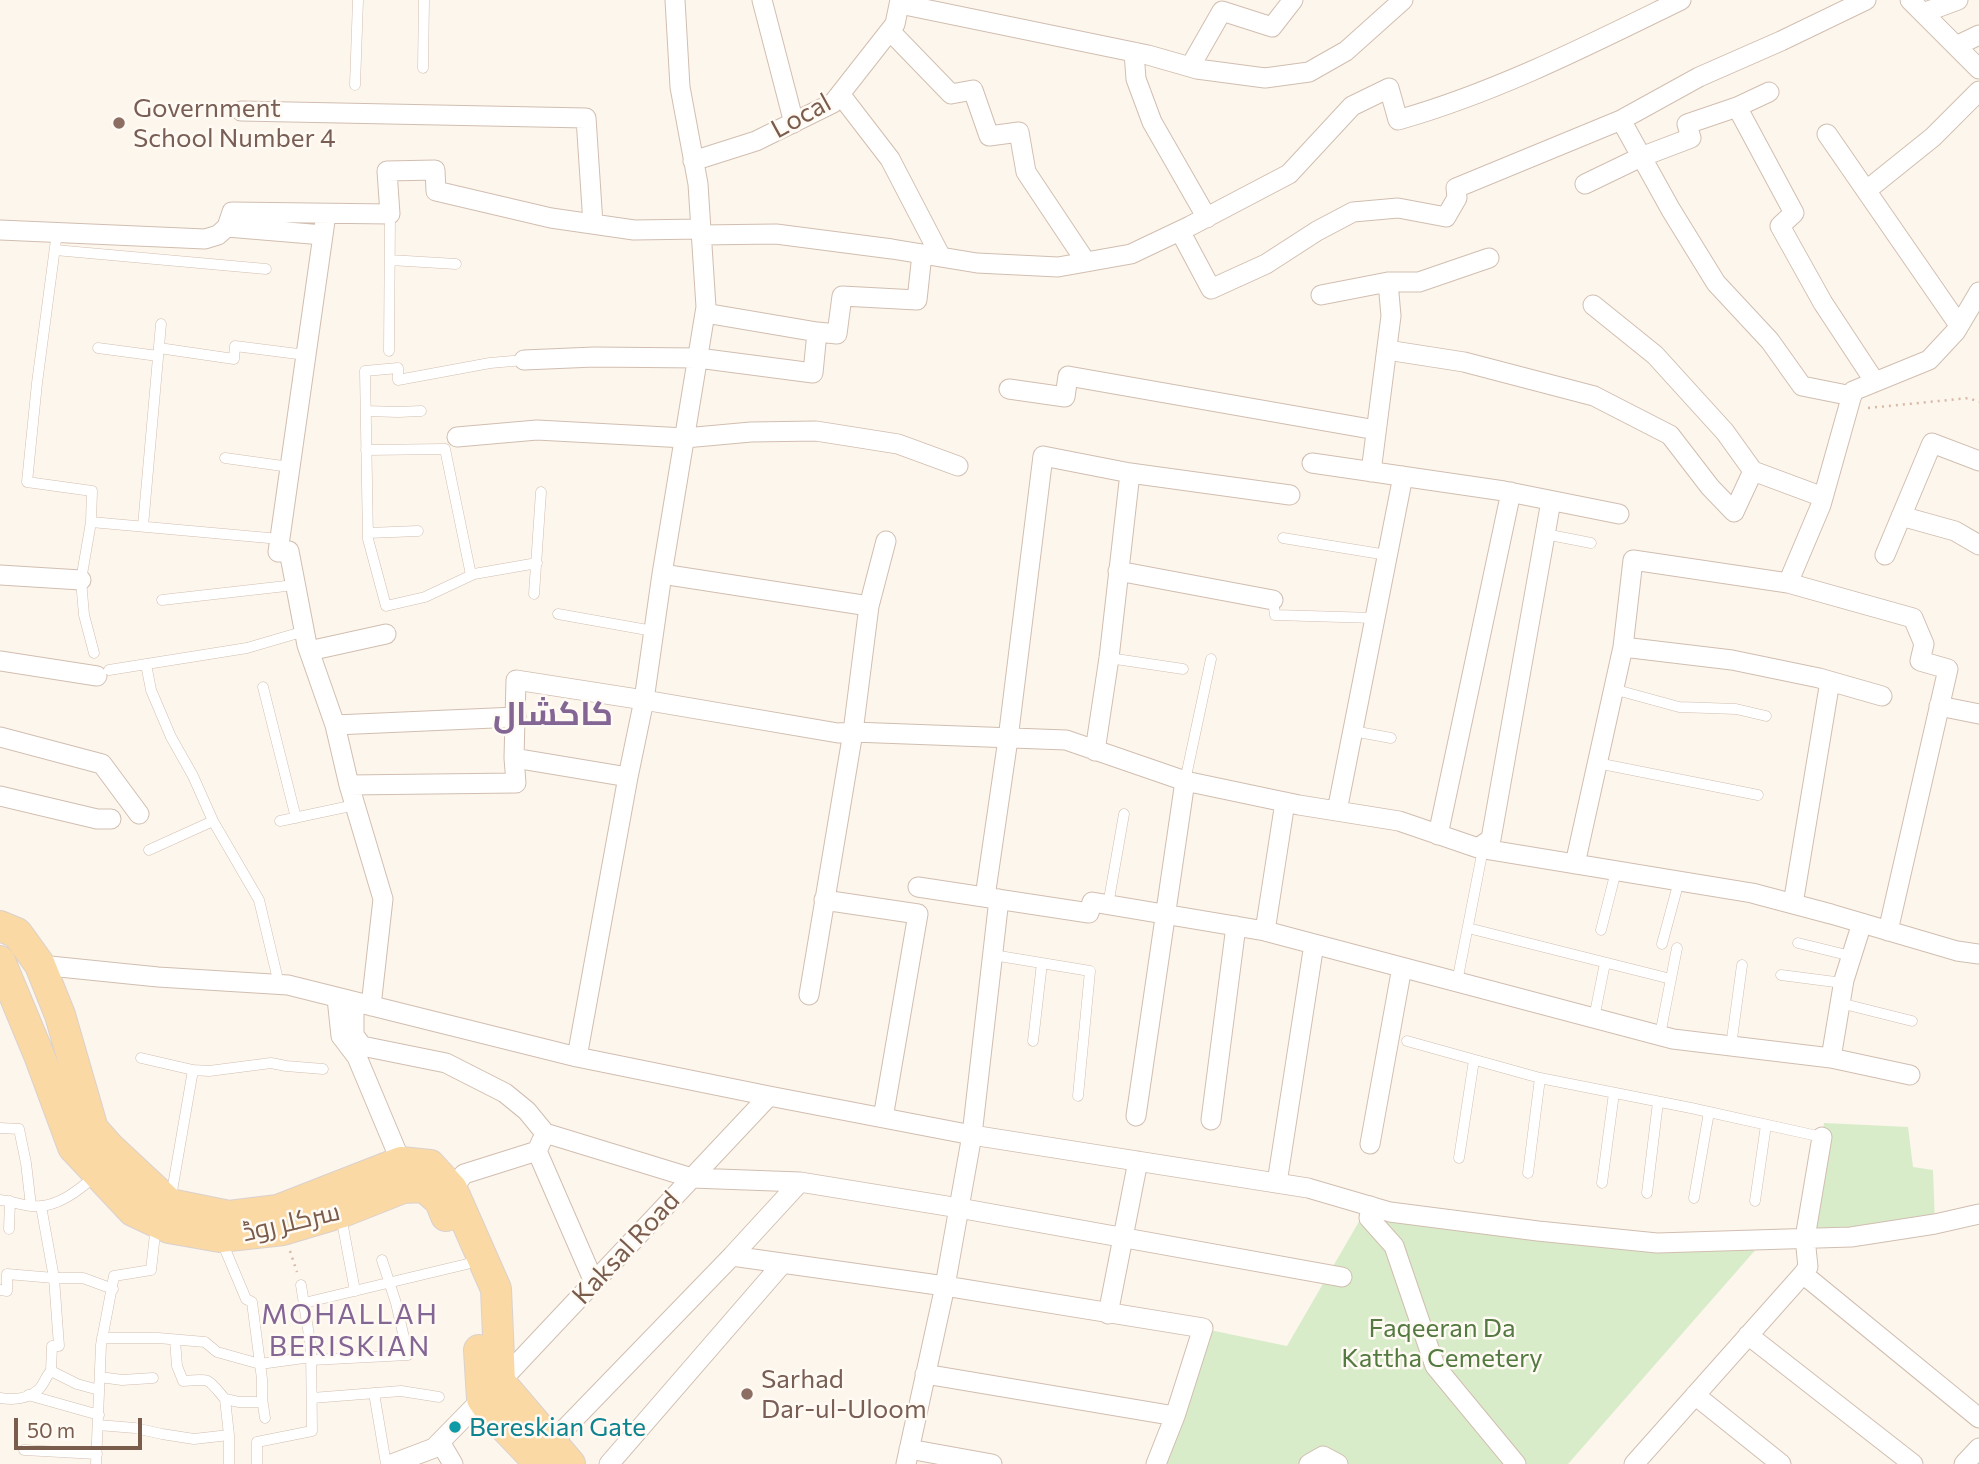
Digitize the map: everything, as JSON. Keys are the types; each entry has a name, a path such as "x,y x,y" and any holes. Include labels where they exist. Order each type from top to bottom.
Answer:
{"main road":[{"path":"0,926 17,933 40,965 60,1015 83,1138 109,1147 163,1214 229,1216 278,1210 401,1162 430,1165 496,1289 491,1390"},
{"name":"سرکلر روڈ","path":"0,961 39,1055 83,1138 98,1173 133,1211 163,1214 183,1231 220,1237 283,1230 340,1213 403,1188 424,1187 446,1195"},
{"path":"446,1195 478,1292 478,1366 491,1390 500,1422 554,1457"}],"street":[{"path":"577,1058 644,700 705,313 698,184 680,87 675,0"},
{"path":"762,0 794,122"},
{"path":"1190,67 1222,11 1272,27 1293,0"},
{"path":"900,2 1134,52 1190,67 1265,78 1309,72 1346,51 1404,0"},
{"path":"0,230 56,241 205,239 227,227 232,212 390,214 387,171 435,170 436,191 551,218 634,230 776,234 977,263 1058,267 1130,254 1207,218 1289,174 1352,106 1389,88 1398,120 1443,107 1545,66 1681,0"},
{"path":"1181,231 1211,289 1266,264 1317,231 1353,212 1398,208 1446,217 1457,198 1456,188 1621,121 1699,77 1866,0"},
{"path":"1916,5 1958,0"},
{"name":"Local","path":"694,161 756,141 833,103 895,24 900,2"},
{"path":"1916,5 1979,69"},
{"path":"890,31 951,94 973,90 989,136 1019,132 1026,172 1086,262"},
{"path":"1956,46 1979,35"},
{"path":"1134,52 1136,79 1152,122 1207,218"},
{"path":"1867,190 1933,137 1979,91"},
{"path":"1585,184 1641,157 1691,138 1687,124 1737,107 1769,92"},
{"path":"705,313 837,334 842,296 917,300 932,256 890,159 840,94"},
{"path":"1737,107 1794,213 1780,226 1823,303 1875,382"},
{"path":"241,111 586,118 593,224"},
{"path":"1621,121 1716,283 1770,341 1802,386 1850,401"},
{"path":"1827,134 1959,325"},
{"path":"326,214 278,552 289,551 309,651 335,725 349,785 383,899 354,1002 341,1035 357,1057 401,1162"},
{"path":"227,227 323,235"},
{"path":"1321,295 1388,282 1419,282 1489,258"},
{"path":"1371,471 1391,316 1388,282"},
{"path":"1788,583 1824,497 1853,391 1929,360 1959,325 1979,292"},
{"path":"1593,305 1655,355 1725,432 1752,471 1824,497"},
{"path":"524,359 698,358 813,373 817,332"},
{"path":"1387,350 1464,362 1594,396 1670,435 1710,487 1734,512 1752,471"},
{"path":"1009,389 1065,397 1068,376 1376,430"},
{"path":"457,437 537,430 685,438 751,432 816,431 898,444 958,466"},
{"path":"1885,555 1932,443 1979,461"},
{"path":"992,1464 908,1457 946,1286 972,1135 993,955 992,898 1008,739 1043,456 1130,472 1290,495"},
{"path":"1312,463 1511,492 1619,514"},
{"path":"1095,751 1109,658 1130,472"},
{"path":"1337,811 1403,476"},
{"path":"1438,835 1511,492"},
{"path":"1480,849 1491,839 1551,501"},
{"path":"1901,516 1955,531 1979,545"},
{"path":"809,995 853,732 869,606 886,541"},
{"path":"1575,864 1623,646 1633,560 1788,583 1913,618 1924,644 1920,661 1948,669 1888,931"},
{"path":"1118,572 1273,600"},
{"path":"0,575 81,580"},
{"path":"662,575 869,606"},
{"path":"309,651 386,634"},
{"path":"1623,646 1732,660 1830,681 1882,696"},
{"path":"0,660 103,673"},
{"path":"349,785 516,783 516,680 838,733 1066,740 1185,781 1285,802 1399,821 1480,849 1752,893 1957,951 1979,954"},
{"path":"1793,904 1830,681"},
{"path":"1939,706 1979,714"},
{"path":"335,725 516,718"},
{"path":"0,737 102,764 139,814"},
{"path":"514,758 628,777"},
{"path":"1136,1116 1185,781"},
{"path":"0,796 97,819 111,819"},
{"path":"1265,931 1285,802"},
{"path":"918,887 1089,913 1092,902 1265,931 1673,1039 1831,1059 1910,1076"},
{"path":"824,901 918,914 883,1118"},
{"path":"1831,1059 1843,983 1862,923"},
{"path":"1212,1120 1236,926"},
{"path":"1278,1184 1314,944"},
{"path":"40,965 158,977 288,985 577,1058 972,1135 1308,1188 1390,1212 1657,1243 1851,1237 1979,1214"},
{"path":"1370,1144 1402,967"},
{"path":"354,1002 354,1035 362,1046 446,1063 505,1093 527,1111 545,1133 692,1178 800,1182 1342,1277"},
{"name":"Kaksal Road","path":"391,1464 435,1448 769,1096"},
{"path":"545,1133 537,1151 594,1282"},
{"path":"1634,1464 1808,1266 1805,1238 1822,1137"},
{"path":"446,1195 464,1174 537,1151"},
{"path":"1108,1314 1138,1161"},
{"path":"554,1457 800,1182"},
{"path":"1371,1206 1369,1218 1394,1246 1435,1366 1516,1464"},
{"path":"732,1256 946,1286 1203,1328 1175,1416 1156,1464"},
{"path":"609,1464 783,1263"},
{"path":"1803,1274 1979,1418"},
{"path":"1748,1335 1913,1464"},
{"path":"925,1374 1175,1416"},
{"path":"1695,1395 1781,1464"},
{"path":"440,1442 453,1464"},
{"path":"1964,1464 1979,1448"},
{"path":"1310,1464 1323,1456 1338,1464"}],"lane":[{"path":"355,85 358,0"},
{"path":"423,68 424,0"},
{"path":"389,351 390,214"},
{"path":"94,653 84,615 81,580 91,522 92,491 27,482 56,241 266,268"},
{"path":"390,260 456,264"},
{"path":"143,526 162,324"},
{"path":"98,348 234,359 235,346 306,355"},
{"path":"524,359 398,380 398,368 365,371 368,533 386,606 425,597 471,575 537,563"},
{"path":"366,411 421,411"},
{"path":"366,450 445,449 471,575"},
{"path":"225,458 290,467"},
{"path":"534,594 541,492"},
{"path":"91,522 280,539"},
{"path":"368,533 418,531"},
{"path":"1545,534 1591,543"},
{"path":"1283,538 1387,555"},
{"path":"162,600 295,585"},
{"path":"1273,600 1275,615 1375,618"},
{"path":"558,614 653,631"},
{"path":"103,673 247,648 304,631"},
{"path":"1109,658 1183,669"},
{"path":"1185,781 1211,659"},
{"path":"146,664 151,690 170,737 193,776 213,821 259,900 279,985"},
{"path":"263,687 296,818"},
{"path":"1613,689 1679,707 1736,709 1766,716"},
{"path":"1353,731 1391,738"},
{"path":"1597,763 1758,795"},
{"path":"280,821 355,805"},
{"path":"1108,905 1124,814"},
{"path":"149,850 213,821"},
{"path":"1457,982 1480,849"},
{"path":"1601,930 1616,871"},
{"path":"1662,944 1679,881"},
{"path":"1468,928 1671,979"},
{"path":"1798,943 1851,957"},
{"path":"1660,1035 1677,948"},
{"path":"993,955 1090,971 1078,1097"},
{"path":"1033,1041 1042,963"},
{"path":"1594,1018 1605,963"},
{"path":"1731,1046 1742,965"},
{"path":"1781,975 1843,983"},
{"path":"1840,1003 1912,1021"},
{"path":"1407,1041 1540,1078 1822,1137"},
{"path":"141,1058 193,1070 271,1063 323,1069"},
{"path":"1459,1158 1474,1060"},
{"path":"24,1450 96,1459 102,1338 114,1276 151,1270 193,1070"},
{"path":"1528,1173 1540,1078"},
{"path":"1602,1183 1614,1093"},
{"path":"1647,1193 1658,1102"},
{"path":"1694,1198 1709,1112"},
{"path":"1755,1201 1766,1125"},
{"path":"0,1128 19,1129 54,1278 59,1346 52,1346 51,1371 40,1389 19,1399 0,1398"},
{"path":"9,1229 5,1201 36,1206 51,1204 80,1190 98,1173"},
{"path":"340,1213 355,1291"},
{"path":"220,1237 246,1299 251,1302 265,1418"},
{"path":"102,1338 158,1338 205,1342 217,1352 260,1364 408,1355 382,1260"},
{"path":"304,1303 467,1264"},
{"path":"0,1290 7,1291 7,1274 83,1278 113,1289"},
{"path":"257,1464 257,1442 312,1431 311,1359 302,1285"},
{"path":"175,1340 177,1366 183,1381 208,1380 225,1399 229,1464"},
{"path":"51,1371 77,1384 99,1390"},
{"path":"100,1377 122,1380 153,1378"},
{"path":"312,1398 401,1391 439,1397"},
{"path":"374,1393 386,1464"},
{"path":"28,1395 98,1420 162,1434 194,1439 229,1435"},
{"path":"225,1399 262,1402"}],"path":[{"path":"1850,401 1878,408 1969,398 1979,402"},
{"path":"283,1230 302,1285"}],"green space":[{"path":"1824,1123 1908,1127 1913,1167 1933,1170 1935,1224 1805,1238"},
{"name":"Faqeeran Da Kattha Cemetery","path":"1361,1218 1765,1239 1568,1464 1152,1464 1200,1328 1287,1346"}],"place":[{"name":"Government School Number 4","path":"119,123"},
{"name":"Sarhad Dar-ul-Uloom","path":"747,1394"},
{"name":"Bereskian Gate","path":"455,1427"}],"district":[{"name":"کاکشال","path":"553,714"},
{"name":"MOHALLAH BERISKIAN","path":"350,1331"}]}
